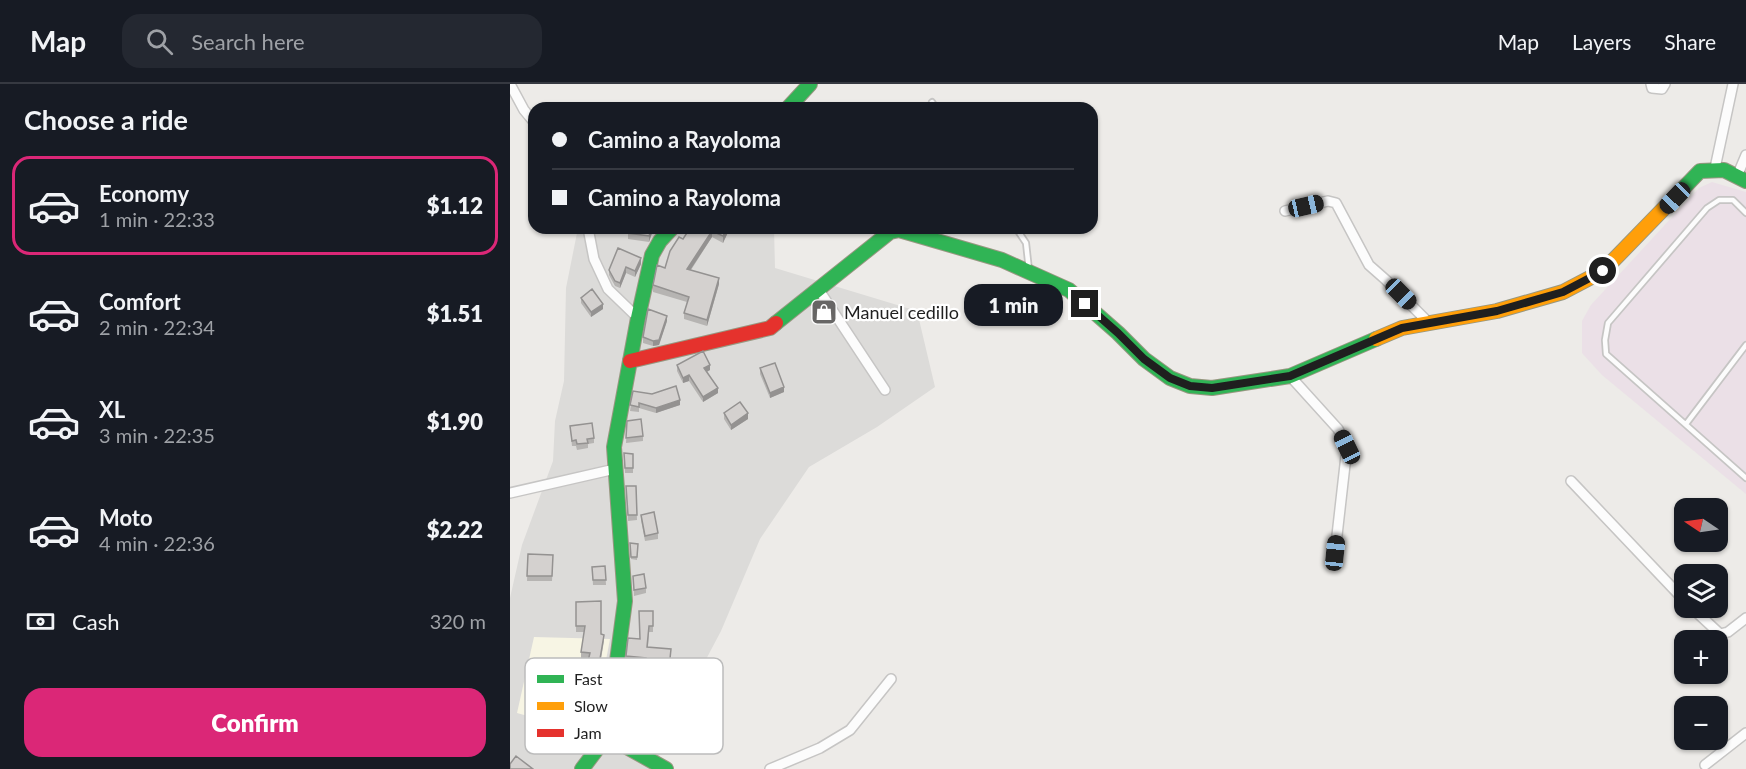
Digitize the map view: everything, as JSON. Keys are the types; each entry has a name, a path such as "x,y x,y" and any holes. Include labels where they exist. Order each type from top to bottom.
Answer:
{"street":[{"path":"510,84 528,115"},
{"path":"794,102 810,84"},
{"path":"1651,84 1653,88 1662,89 1665,84"},
{"path":"1715,168 1733,84"},
{"path":"913,234 1002,260 1068,290 1144,359 1170,378 1190,386 1212,388 1290,376 1402,328 1497,311 1563,292 1603,271 1700,171 1715,168 1727,170 1742,178 1746,155"},
{"path":"1285,211 1328,201 1336,203 1369,265 1430,324"},
{"path":"589,234 594,259 608,289 638,318"},
{"path":"617,658 625,601 614,447 652,255 666,234"},
{"path":"630,361 770,328 888,234"},
{"path":"819,290 885,390"},
{"path":"1290,376 1338,429 1347,447 1335,553"},
{"path":"510,493 615,469"},
{"path":"1570,481 1674,590"},
{"path":"1702,618 1720,634 1728,632 1746,618"},
{"path":"770,769 820,748 850,730 891,679"},
{"path":"1705,765 1746,733"},
{"path":"582,769 593,754"},
{"path":"639,754 666,769"}],"lane":[{"path":"1746,213 1733,200 1719,200 1707,208 1608,323 1605,340 1606,354 1746,478"},
{"path":"1020,234 1026,243 1029,272"},
{"path":"1686,424 1746,345"}],"shaded area":[{"path":"1712,182 1746,192 1746,494 1602,375 1582,353 1582,321 1591,305 1699,188"},
{"path":"577,234 774,234 775,268 917,311 935,387 877,427 809,467 760,539 721,631 707,658 525,658 525,754 660,754 655,769 510,769 510,598 522,545 553,461 555,421 564,381 566,288"},
{"path":"534,637 610,639 606,658 529,658"},
{"path":"525,677 525,715 517,713"}],"building":[{"path":"686,234 710,234 687,269 719,278 707,320 684,313 689,297 653,285 657,265 665,268 670,251 679,237 683,239"},
{"path":"618,248 641,258 635,271 626,267 620,283 615,281 609,270"},
{"path":"592,289 603,304 591,312 581,298"},
{"path":"648,309 667,316 659,340 653,341 643,337"},
{"path":"703,351 710,365 704,368 718,388 703,397 689,375 683,378 677,365"},
{"path":"775,363 784,387 770,393 760,368"},
{"path":"676,386 680,400 656,408 639,403 639,407 630,405 633,391 652,394"},
{"path":"740,402 748,413 731,425 724,413"},
{"path":"641,419 643,436 626,438 627,421"},
{"path":"592,423 594,438 587,439 588,443 577,444 576,440 572,441 570,426"},
{"path":"624,453 633,454 633,468 625,468"},
{"path":"626,486 636,486 637,515 628,515"},
{"path":"654,512 658,533 645,536 641,515"},
{"path":"630,543 638,544 637,557 631,557"},
{"path":"528,554 553,555 552,576 527,576"},
{"path":"605,566 606,580 593,580 592,567"},
{"path":"644,574 646,588 634,590 633,576"},
{"path":"601,601 601,634 604,635 600,658 589,658 590,653 581,652 585,626 576,626 576,602"},
{"path":"639,611 653,611 653,626 649,626 647,647 671,649 670,658 626,656 628,638 640,639"},
{"path":"516,756 533,769 510,769 510,764"}],"traffic: fast":[{"path":"794,102 810,84"},
{"path":"1673,199 1700,171 1724,170 1746,181"},
{"path":"617,658 625,601 614,447 652,255 666,234"},
{"path":"776,323 887,234"},
{"path":"913,234 1002,260 1069,290 1144,359 1170,378 1190,386 1212,388 1290,376 1376,339"},
{"path":"582,769 593,754"},
{"path":"639,754 666,769"}],"traffic: slow":[{"path":"1376,339 1402,328 1497,311 1563,292 1603,271 1673,199"}],"traffic: jam":[{"path":"630,361 770,328 776,323"}],"place":[{"name":"Manuel cedillo","path":"824,312"}],"route":[{"path":"1085,304 1144,359 1170,378 1190,386 1212,388 1290,376 1402,328 1497,311 1563,292 1603,271"}]}
